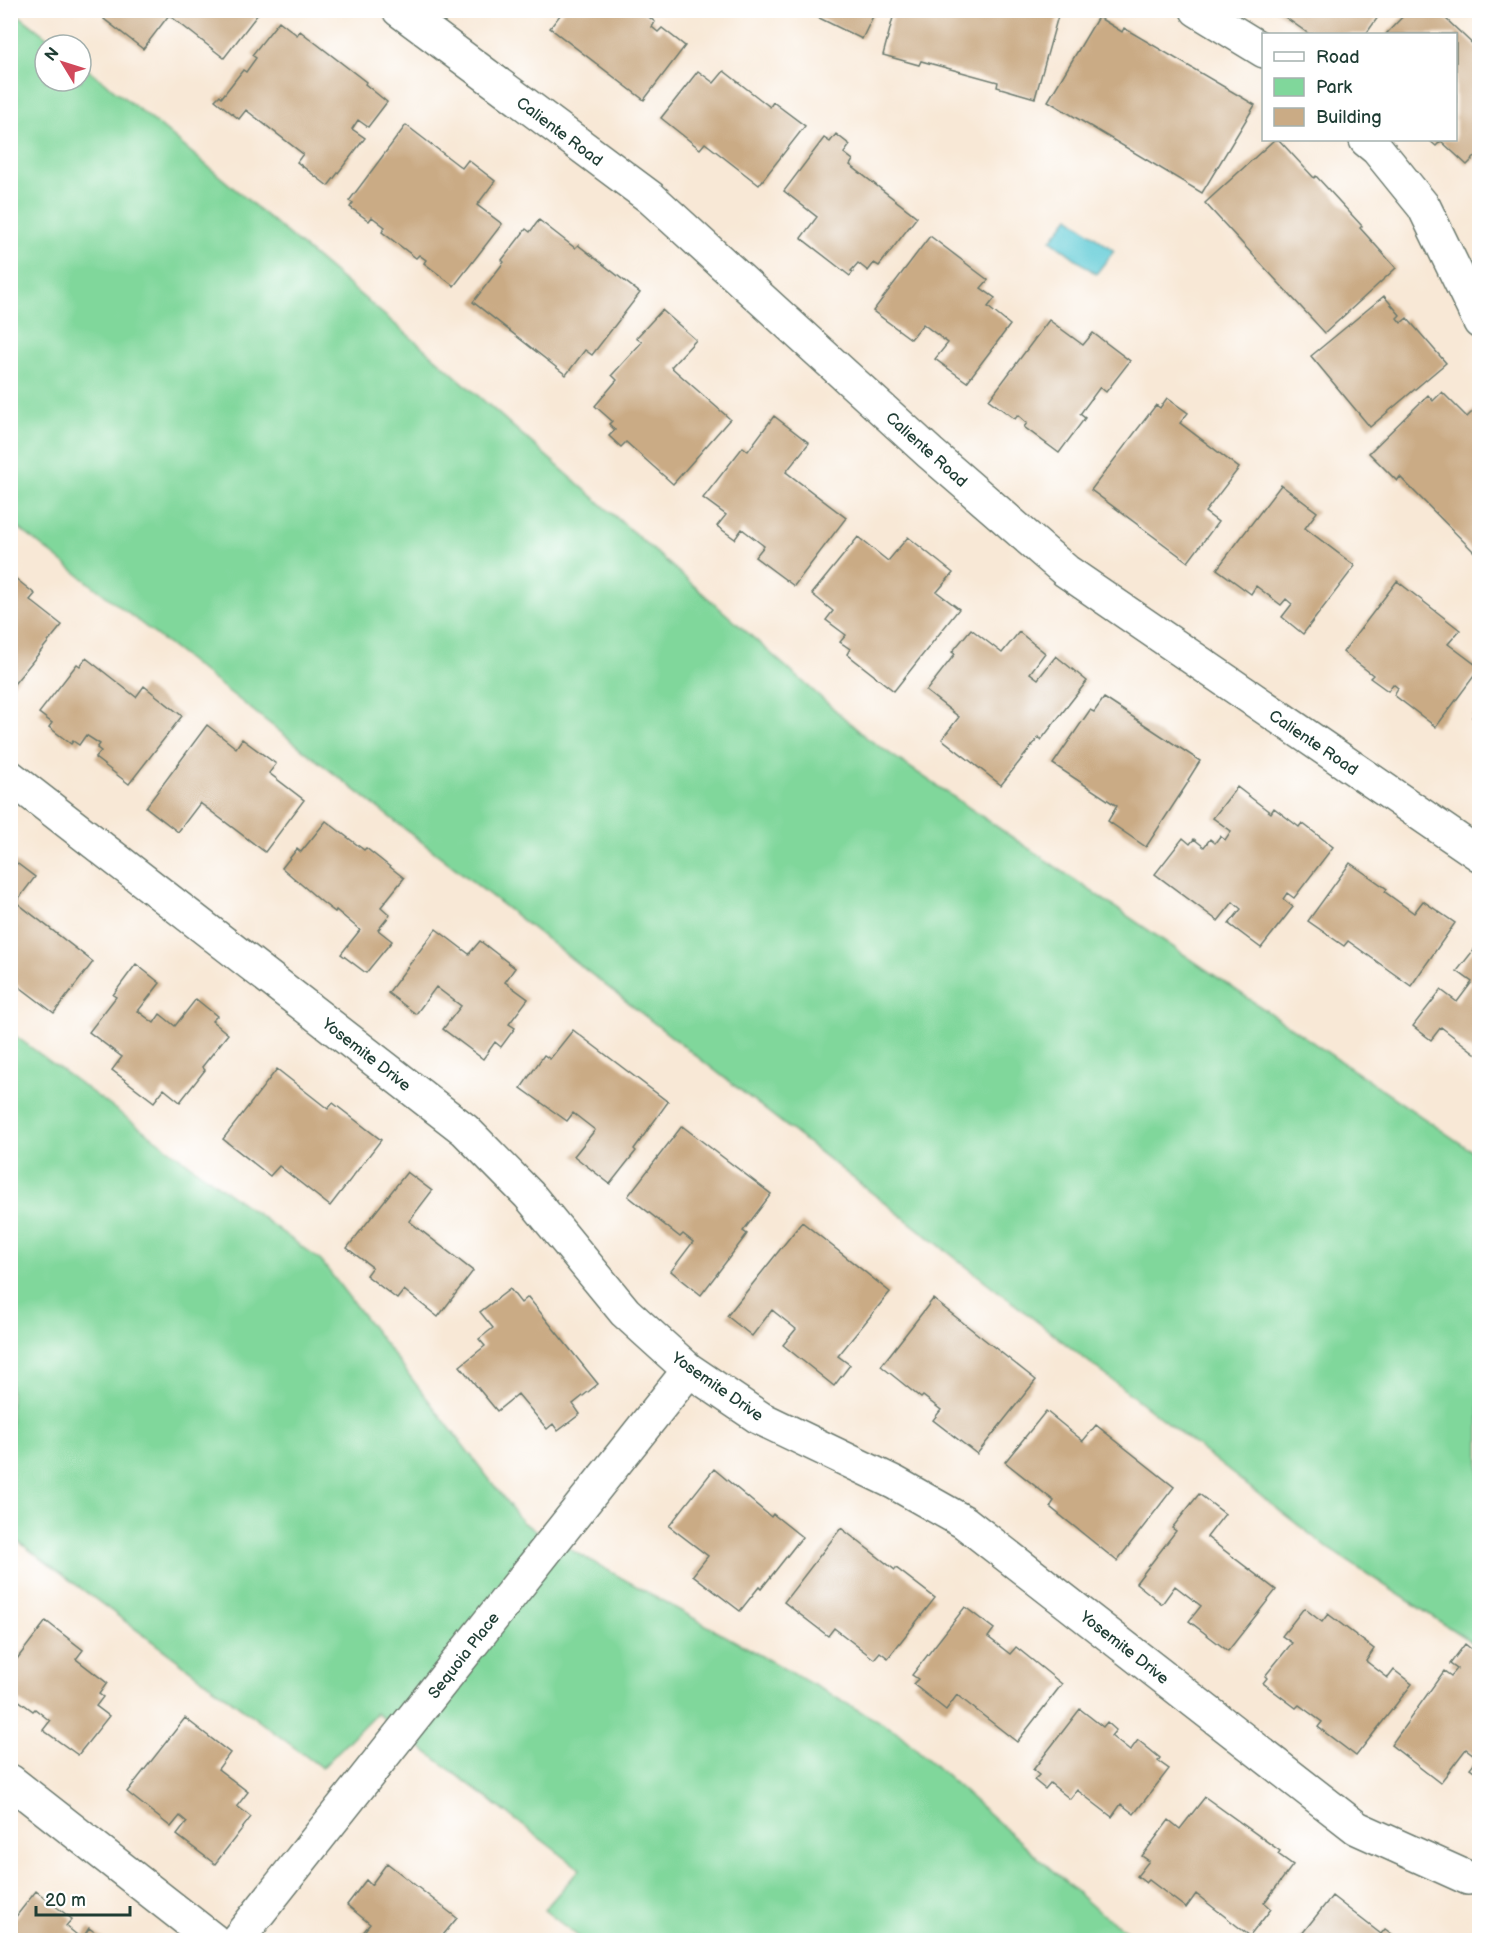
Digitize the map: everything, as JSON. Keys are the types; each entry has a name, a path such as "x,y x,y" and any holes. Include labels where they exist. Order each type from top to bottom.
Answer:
{"street":[{"name":"Caliente Road","path":"399,10 651,198 930,453 1066,571 1479,855"},
{"path":"1197,10 1262,50"},
{"path":"1367,141 1377,149 1424,207 1479,322"},
{"name":"Yosemite Drive","path":"10,777 465,1130 529,1195 625,1312 689,1370 760,1418 895,1483 964,1522 1357,1828 1468,1878"},
{"name":"Sequoia Place","path":"237,1941 689,1370"},
{"path":"10,1781 213,1941"}],"green space":[{"path":"10,11 13,11 41,33 33,33 33,93 93,93 93,73 160,126 434,357 867,738 1479,1156 1479,1647 1329,1549 11,522"},
{"path":"10,1032 321,1261 523,1523 896,1731 1099,1912 1140,1940 583,1940 544,1910 580,1869 376,1713 322,1768 11,1536"}],"water":[{"path":"1069,217 1114,251 1096,274 1051,240"}],"building":[{"path":"111,10 261,10 224,58 169,15 143,49 104,19"},
{"path":"564,10 640,10 655,22 652,27 658,32 662,28 685,46 644,100 550,28"},
{"path":"803,10 876,10 862,39"},
{"path":"895,10 1049,10 1048,13 1058,16 1035,98 997,87 998,82 921,61 919,65 883,55"},
{"path":"1275,10 1383,10 1367,33 1308,33"},
{"path":"1409,10 1442,10 1446,14 1443,16 1480,51 1480,159 1476,156 1467,165 1441,141 1457,141 1457,33 1387,33"},
{"path":"1098,17 1122,32 1124,28 1255,105 1202,193 1048,101"},
{"path":"279,21 297,35 300,31 366,82 365,84 387,102 368,127 358,120 352,129 365,138 328,186 297,162 303,154 246,110 239,119 215,100 220,95 222,97 243,70 246,72 256,58 252,55"},
{"path":"698,71 714,83 724,71 770,107 773,102 805,126 759,185 705,143 700,149 661,118"},
{"path":"406,125 462,168 468,160 495,181 477,205 502,224 454,286 424,263 426,260 419,255 416,258 382,232 385,227 372,217 369,221 350,207 353,203 349,201"},
{"path":"836,134 850,145 844,153 853,160 850,165 917,217 879,266 874,263 868,271 858,263 850,276 801,238 817,217 784,191 824,138 830,142"},
{"path":"1273,141 1280,141 1362,226 1360,228 1396,268 1325,333 1205,203"},
{"path":"1430,141 1441,141 1436,146"},
{"path":"539,220 575,248 578,245 640,293 592,355 585,350 566,375 473,302 526,229 530,232"},
{"path":"930,236 988,280 981,288 995,298 988,307 1010,325 967,382 935,359 948,343 923,324 911,339 873,311"},
{"path":"1384,296 1400,315 1397,318 1401,323 1407,318 1446,363 1370,427 1311,356"},
{"path":"662,310 696,340 671,367 730,419 673,484 626,442 621,447 609,436 615,430 609,424 612,421 595,406 617,380 612,375 642,342 636,338"},
{"path":"1049,320 1083,345 1093,333 1130,361 1106,392 1100,387 1080,414 1085,418 1059,453 1024,427 1027,423 1018,415 1015,419 989,400"},
{"path":"1442,392 1467,417 1474,410 1480,416 1480,558 1400,477 1397,481 1369,453 1428,395 1433,401"},
{"path":"1167,398 1188,413 1180,423 1239,468 1205,512 1218,522 1188,562 1091,490 1156,405 1160,408"},
{"path":"774,416 809,443 786,472 846,518 794,586 755,557 764,546 742,529 735,539 717,526 726,515 703,498 743,447 748,451"},
{"path":"1281,485 1317,512 1305,528 1355,566 1303,634 1282,617 1292,604 1286,599 1281,605 1256,586 1251,594 1217,569"},
{"path":"858,537 888,561 908,537 953,573 937,592 959,609 894,691 847,654 850,649 840,642 846,635 826,620 833,611 812,594"},
{"path":"10,574 35,594 30,600 62,625 10,689"},
{"path":"1397,581 1460,630 1448,644 1480,668 1436,727 1394,695 1398,688 1393,684 1388,691 1370,678 1373,675 1343,652"},
{"path":"971,629 1002,653 1019,632 1045,653 1030,673 1038,679 1056,656 1087,681 1041,740 1039,737 1001,785 942,739 959,717 926,691 955,654 952,652"},
{"path":"86,658 136,697 144,686 182,716 129,784 95,758 101,751 97,748 100,744 86,735 79,745 73,741 71,744 49,727 52,723 39,713 77,664 80,666"},
{"path":"1104,698 1200,761 1146,847 1108,821 1117,806 1053,764 1090,710 1094,712"},
{"path":"1478,709 1480,710 1480,734 1473,730 1479,722 1472,717"},
{"path":"207,725 236,748 242,739 276,764 269,773 304,800 265,852 200,803 178,832 146,807"},
{"path":"1237,787 1271,813 1274,808 1299,827 1302,823 1333,847 1294,898 1287,893 1283,899 1293,907 1261,948 1229,924 1241,909 1233,902 1218,921 1155,874 1183,838 1190,844 1194,839 1204,847 1210,839 1215,843 1220,836 1225,840 1231,831 1213,818"},
{"path":"326,821 364,850 366,848 404,878 381,907 390,915 378,930 392,941 366,973 341,954 360,930 282,868 297,849 301,852"},
{"path":"10,858 35,877 16,902 93,962 54,1013 13,982 10,985"},
{"path":"1350,863 1387,889 1385,892 1414,913 1423,901 1455,923 1411,986 1348,941 1344,946 1308,921"},
{"path":"436,929 469,954 480,941 515,968 505,982 528,999 509,1024 515,1028 501,1047 495,1042 483,1059 443,1029 461,1006 436,987 416,1014 388,993"},
{"path":"1480,942 1480,1057 1441,1027 1431,1040 1413,1026 1441,990 1457,1002 1472,982 1457,971"},
{"path":"136,964 160,983 138,1011 154,1023 160,1014 175,1026 196,999 217,1016 212,1021 228,1034 202,1067 205,1070 180,1102 164,1089 154,1102 112,1070 122,1057 89,1032 116,997 113,995"},
{"path":"573,1030 668,1102 634,1149 636,1151 610,1184 574,1156 595,1130 573,1113 567,1121 521,1088 544,1055 550,1059"},
{"path":"277,1069 328,1109 333,1103 381,1140 330,1206 279,1166 270,1176 223,1139"},
{"path":"682,1126 771,1194 743,1231 747,1234 701,1295 671,1271 693,1242 683,1234 680,1237 628,1196"},
{"path":"407,1172 432,1191 409,1221 473,1271 438,1317 404,1290 397,1299 366,1275 372,1267 347,1248"},
{"path":"802,1222 890,1292 838,1356 850,1365 834,1386 783,1345 796,1329 772,1310 752,1336 727,1316"},
{"path":"510,1289 521,1303 528,1297 598,1384 573,1404 580,1414 558,1431 553,1424 547,1429 518,1394 497,1411 460,1366 485,1346 479,1339 493,1328 480,1312"},
{"path":"933,1299 1036,1380 977,1454 933,1420 941,1410 923,1396 921,1398 881,1366"},
{"path":"1046,1411 1083,1441 1096,1425 1174,1487 1117,1561 1050,1507 1054,1501 1005,1462"},
{"path":"714,1469 771,1517 773,1514 802,1537 761,1589 759,1587 740,1611 693,1575 708,1556 669,1526"},
{"path":"1199,1494 1225,1514 1207,1537 1276,1590 1228,1651 1189,1621 1201,1606 1175,1586 1162,1604 1136,1583 1176,1531 1172,1528"},
{"path":"841,1528 935,1598 888,1658 880,1652 874,1659 834,1628 828,1636 784,1602"},
{"path":"965,1607 994,1629 988,1637 1010,1654 1016,1647 1062,1684 1017,1742 957,1695 946,1710 913,1684 918,1679 912,1675"},
{"path":"1304,1608 1322,1622 1328,1614 1374,1649 1366,1661 1388,1678 1394,1670 1412,1684 1356,1756 1318,1727 1322,1722 1299,1705 1296,1708 1263,1683 1267,1678 1265,1676 1292,1643 1282,1636"},
{"path":"46,1621 83,1650 76,1659 107,1683 99,1694 103,1697 96,1706 109,1716 78,1755 43,1730 50,1721 10,1694 10,1668"},
{"path":"1465,1644 1480,1656 1480,1775 1470,1768 1478,1758 1466,1749 1440,1783 1391,1745 1444,1671 1451,1676 1457,1669 1450,1664"},
{"path":"1080,1709 1103,1727 1107,1722 1116,1730 1111,1736 1130,1751 1138,1740 1160,1758 1158,1761 1169,1769 1134,1814 1121,1804 1112,1817 1077,1790 1070,1799 1050,1783 1045,1789 1034,1780 1039,1775 1033,1770"},
{"path":"185,1718 230,1753 218,1769 248,1792 237,1806 251,1817 215,1864 177,1835 187,1822 180,1816 171,1827 127,1792"},
{"path":"1205,1797 1280,1851 1278,1854 1293,1865 1264,1903 1271,1909 1250,1936 1196,1894 1186,1908 1149,1880 1146,1883 1137,1876 1149,1861 1142,1856 1169,1820 1180,1829"},
{"path":"387,1863 457,1918 439,1940 357,1940 370,1924 347,1905 366,1880 371,1885"},
{"path":"36,1891 72,1919 66,1926 82,1939 89,1928 105,1940 10,1940 10,1924"},
{"path":"1332,1896 1381,1934 1385,1929 1400,1940 1297,1940"}]}
